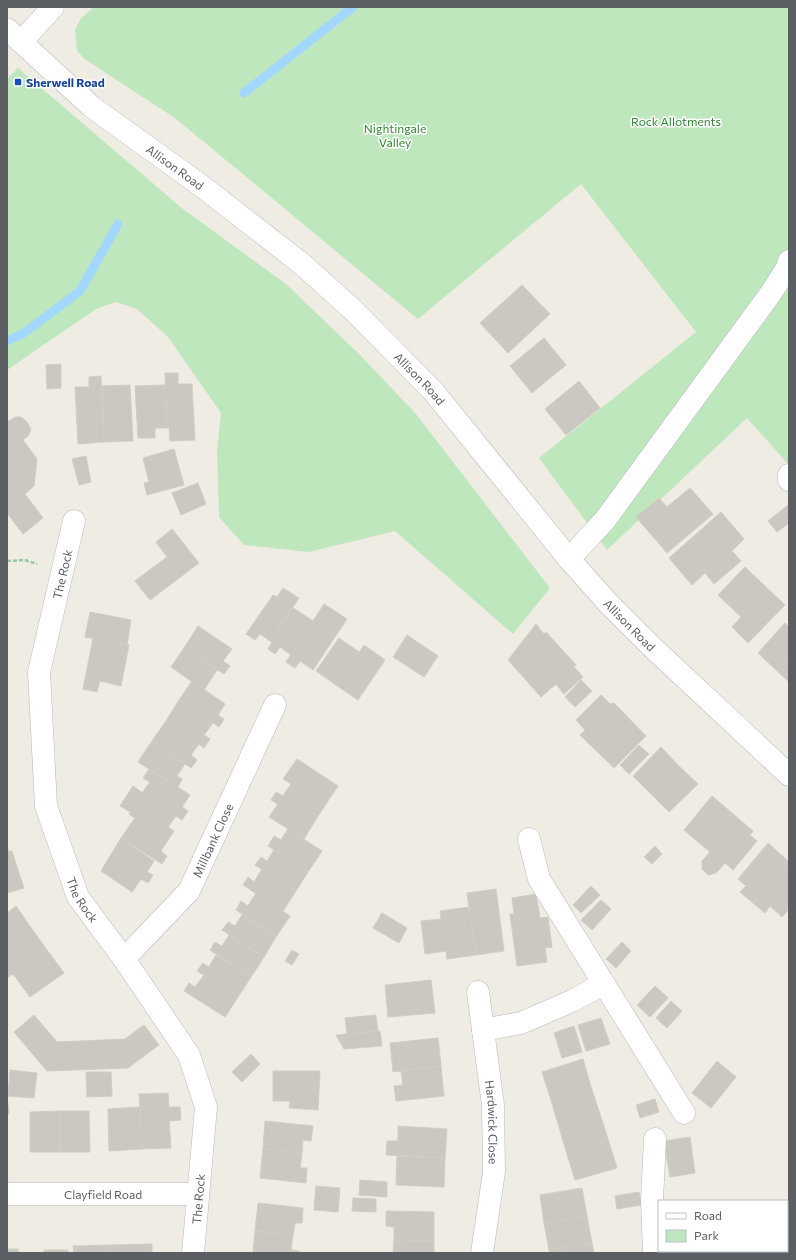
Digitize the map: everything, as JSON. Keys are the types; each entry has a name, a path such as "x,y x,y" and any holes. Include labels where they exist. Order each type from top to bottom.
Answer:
{"street":[{"path":"11,34 53,7"},
{"name":"Allison Road","path":"11,34 92,107 203,186 296,259 353,310 433,391 569,559 608,603 651,646 789,775"},
{"path":"569,559 605,520 650,460 771,293 787,268 789,261"},
{"path":"789,475 789,480"},
{"name":"The Rock","path":"74,521 38,672 46,806 78,897 124,959 189,1055 206,1108 194,1253"},
{"name":"Millbank Close","path":"124,959 188,891 275,705"},
{"path":"529,839 539,879 684,1113"},
{"path":"483,1030 521,1023 574,1000 603,984"},
{"name":"Hardwick Close","path":"478,992 493,1105 494,1172 482,1253"},
{"path":"654,1253 652,1200 655,1139"},
{"name":"Clayfield Road","path":"7,1194 198,1194"}],"green space":[{"path":"94,7 789,7 789,465 747,418 607,550 539,458 696,332 581,184 418,319 175,118 86,60 77,51 75,30 81,18"},
{"path":"18,68 183,209 286,284 360,355 416,414 550,588 513,634 395,531 309,552 244,545 219,517 217,450 221,413 168,337 137,309 116,302 96,309 7,370 7,79"}],"building":[{"path":"522,285 550,314 508,353 480,323"},
{"path":"544,338 566,365 532,393 510,366"},
{"path":"61,364 61,388 47,389 46,365"},
{"path":"165,373 178,373 178,384 192,384 195,440 170,441 169,427 167,428"},
{"path":"101,376 104,442 78,444 75,387 89,387 89,377"},
{"path":"579,381 600,408 566,435 545,409"},
{"path":"130,385 133,441 104,442 102,386"},
{"path":"165,385 167,428 155,428 155,438 138,438 135,386"},
{"path":"15,417 21,417 27,422 31,430 28,436 23,440 37,459 34,486 25,494 43,518 23,534 7,513 7,420 9,421"},
{"path":"174,449 184,485 147,495 144,483 149,482 143,458"},
{"path":"86,456 91,482 79,485 72,459"},
{"path":"198,483 206,504 181,515 172,493"},
{"path":"690,488 713,514 667,553 636,517 659,498 667,507"},
{"path":"788,505 789,523 777,532 768,521"},
{"path":"721,512 744,539 732,551 741,561 714,584 705,573 692,585 669,558"},
{"path":"172,529 199,563 150,600 135,581 167,557 156,542"},
{"path":"745,567 785,605 748,643 732,627 741,617 718,595"},
{"path":"283,588 299,598 270,641 260,634 255,640 246,634 273,595 277,597"},
{"path":"324,604 347,619 313,670 300,661 295,668 286,662"},
{"path":"293,608 313,621 291,655 280,647 275,654 268,649 272,642 270,641"},
{"path":"90,612 131,620 127,645 85,637"},
{"path":"785,623 789,627 789,657 776,670 758,653"},
{"path":"536,624 544,634 546,632 576,665 574,667 583,677 564,694 556,684 541,697 508,660"},
{"path":"198,626 232,649 223,661 230,666 224,674 184,648"},
{"path":"407,635 438,656 424,677 393,657"},
{"path":"93,638 129,645 121,686 100,681 97,692 83,689"},
{"path":"339,638 359,652 336,685 316,671"},
{"path":"364,645 385,660 358,700 336,685"},
{"path":"184,648 217,670 204,690 171,667"},
{"path":"789,657 789,682 776,670"},
{"path":"581,680 592,691 575,707 565,697"},
{"path":"192,681 225,704 218,715 224,719 219,727 179,700"},
{"path":"601,695 610,704 614,703 646,736 614,768 580,735 585,730 576,720"},
{"path":"179,700 213,723 204,735 210,739 204,748 166,721"},
{"path":"166,721 199,744 191,755 197,760 191,768 152,741"},
{"path":"152,741 185,764 177,776 182,779 178,787 138,762"},
{"path":"639,745 649,754 629,774 620,765"},
{"path":"661,747 679,766 651,794 633,776"},
{"path":"297,759 338,786 318,816 284,794 291,784 283,779"},
{"path":"679,766 698,784 669,812 651,794"},
{"path":"149,769 190,795 182,807 188,811 182,820 142,793 150,782 143,778"},
{"path":"133,786 176,816 168,827 174,831 168,840 129,814 130,812 120,806"},
{"path":"276,792 283,796 284,794 318,816 304,839 269,817 278,804 271,800"},
{"path":"712,796 732,813 703,846 684,830"},
{"path":"732,813 753,831 750,835 757,841 733,870 725,863 716,873 708,875 702,869 702,861 710,852 703,846"},
{"path":"135,818 168,840 161,851 167,856 162,864 121,838"},
{"path":"288,829 322,851 308,872 268,846 274,836 281,840"},
{"path":"121,838 154,861 147,872 153,875 148,883 141,879 132,892 101,871"},
{"path":"768,843 788,861 753,903 740,892 746,886 738,879"},
{"path":"7,846 9,852 12,851 15,861 7,864"},
{"path":"655,846 662,854 652,864 644,857"},
{"path":"274,850 308,872 296,891 255,865 261,857 267,861"},
{"path":"15,861 24,888 7,893 7,864"},
{"path":"788,861 789,909 782,917 770,906 765,913 753,903"},
{"path":"262,869 296,891 283,911 243,885 248,877 254,882"},
{"path":"591,886 600,895 581,913 573,905"},
{"path":"496,889 504,951 476,955 467,893"},
{"path":"256,893 290,916 276,937 236,910 241,901 248,906"},
{"path":"536,894 540,918 548,917 552,947 545,948 547,962 517,966 510,914 514,914 512,898"},
{"path":"601,900 611,909 592,930 581,920"},
{"path":"16,906 32,929 7,946 7,913"},
{"path":"469,907 476,955 447,959 446,951 425,954 421,921 441,919 440,911"},
{"path":"382,913 407,928 399,943 373,928"},
{"path":"242,915 276,937 264,957 222,930 228,922 235,926"},
{"path":"32,929 47,950 7,978 7,946"},
{"path":"229,935 264,957 251,977 210,950 215,942 222,946"},
{"path":"622,942 631,951 616,968 606,959"},
{"path":"47,950 64,973 30,997 13,974"},
{"path":"292,950 299,954 292,965 285,961"},
{"path":"216,955 251,977 238,997 197,971 203,963 209,967"},
{"path":"204,975 238,997 225,1017 184,991 189,983 195,987"},
{"path":"431,980 435,1013 388,1017 385,985"},
{"path":"655,986 668,998 650,1017 637,1005"},
{"path":"671,1001 682,1011 667,1028 656,1018"},
{"path":"34,1015 57,1042 125,1039 144,1025 159,1045 128,1068 47,1071 14,1032"},
{"path":"376,1015 378,1031 347,1034 345,1018"},
{"path":"601,1018 610,1044 586,1051 578,1025"},
{"path":"574,1026 582,1052 562,1058 554,1033"},
{"path":"380,1031 382,1046 344,1049 336,1035"},
{"path":"438,1038 441,1066 393,1072 390,1043"},
{"path":"251,1054 260,1064 242,1082 232,1072"},
{"path":"583,1059 591,1087 551,1100 542,1072"},
{"path":"717,1061 736,1077 711,1108 692,1093"},
{"path":"441,1066 444,1096 396,1101 394,1086 403,1085 401,1071"},
{"path":"10,1070 37,1073 34,1098 8,1096"},
{"path":"273,1071 320,1071 318,1110 289,1108 290,1101 273,1101"},
{"path":"86,1072 111,1072 112,1096 87,1097"},
{"path":"591,1087 600,1114 559,1127 551,1100"},
{"path":"168,1093 169,1107 180,1107 181,1120 169,1121 171,1148 142,1149 139,1094"},
{"path":"7,1099 9,1112 7,1117"},
{"path":"655,1099 659,1112 640,1118 636,1105"},
{"path":"140,1107 142,1149 109,1151 108,1109"},
{"path":"59,1111 89,1111 90,1152 59,1152"},
{"path":"59,1111 59,1152 30,1152 30,1112"},
{"path":"600,1114 608,1139 566,1151 559,1127"},
{"path":"265,1121 313,1126 311,1141 303,1140 302,1153 263,1149"},
{"path":"398,1126 447,1129 445,1158 386,1155 387,1141 398,1141"},
{"path":"690,1137 695,1173 670,1177 664,1141"},
{"path":"608,1139 617,1168 575,1180 566,1151"},
{"path":"263,1149 302,1153 300,1168 307,1168 306,1183 260,1178"},
{"path":"397,1156 445,1158 444,1187 396,1185"},
{"path":"360,1180 387,1182 387,1197 359,1195"},
{"path":"316,1186 340,1188 338,1212 314,1210"},
{"path":"582,1188 587,1216 544,1223 540,1195"},
{"path":"639,1192 641,1205 617,1209 615,1196"},
{"path":"353,1198 376,1199 376,1212 352,1211"},
{"path":"258,1203 303,1208 302,1223 295,1223 293,1235 255,1231"},
{"path":"386,1211 434,1212 434,1241 394,1240 394,1227 386,1226"},
{"path":"587,1216 592,1243 549,1250 544,1223"},
{"path":"255,1231 293,1235 291,1250 299,1251 299,1253 253,1253"},
{"path":"394,1240 434,1241 434,1253 393,1253"},
{"path":"592,1243 594,1253 550,1253 549,1250"},
{"path":"152,1244 152,1253 112,1253 111,1245"},
{"path":"111,1245 112,1253 74,1253 73,1246"},
{"path":"7,1249 18,1249 18,1253 7,1253"},
{"path":"44,1250 68,1250 68,1253 44,1253"},
{"path":"732,1252 779,1253 732,1253"}],"waterway":[{"path":"244,93 353,7"},
{"path":"7,341 24,333 80,291 118,224"}],"place":[{"name":"Sherwell Road","path":"18,82"}],"park label":[{"name":"Rock Allotments","path":"676,121"},
{"name":"Nightingale Valley","path":"395,135"}]}
